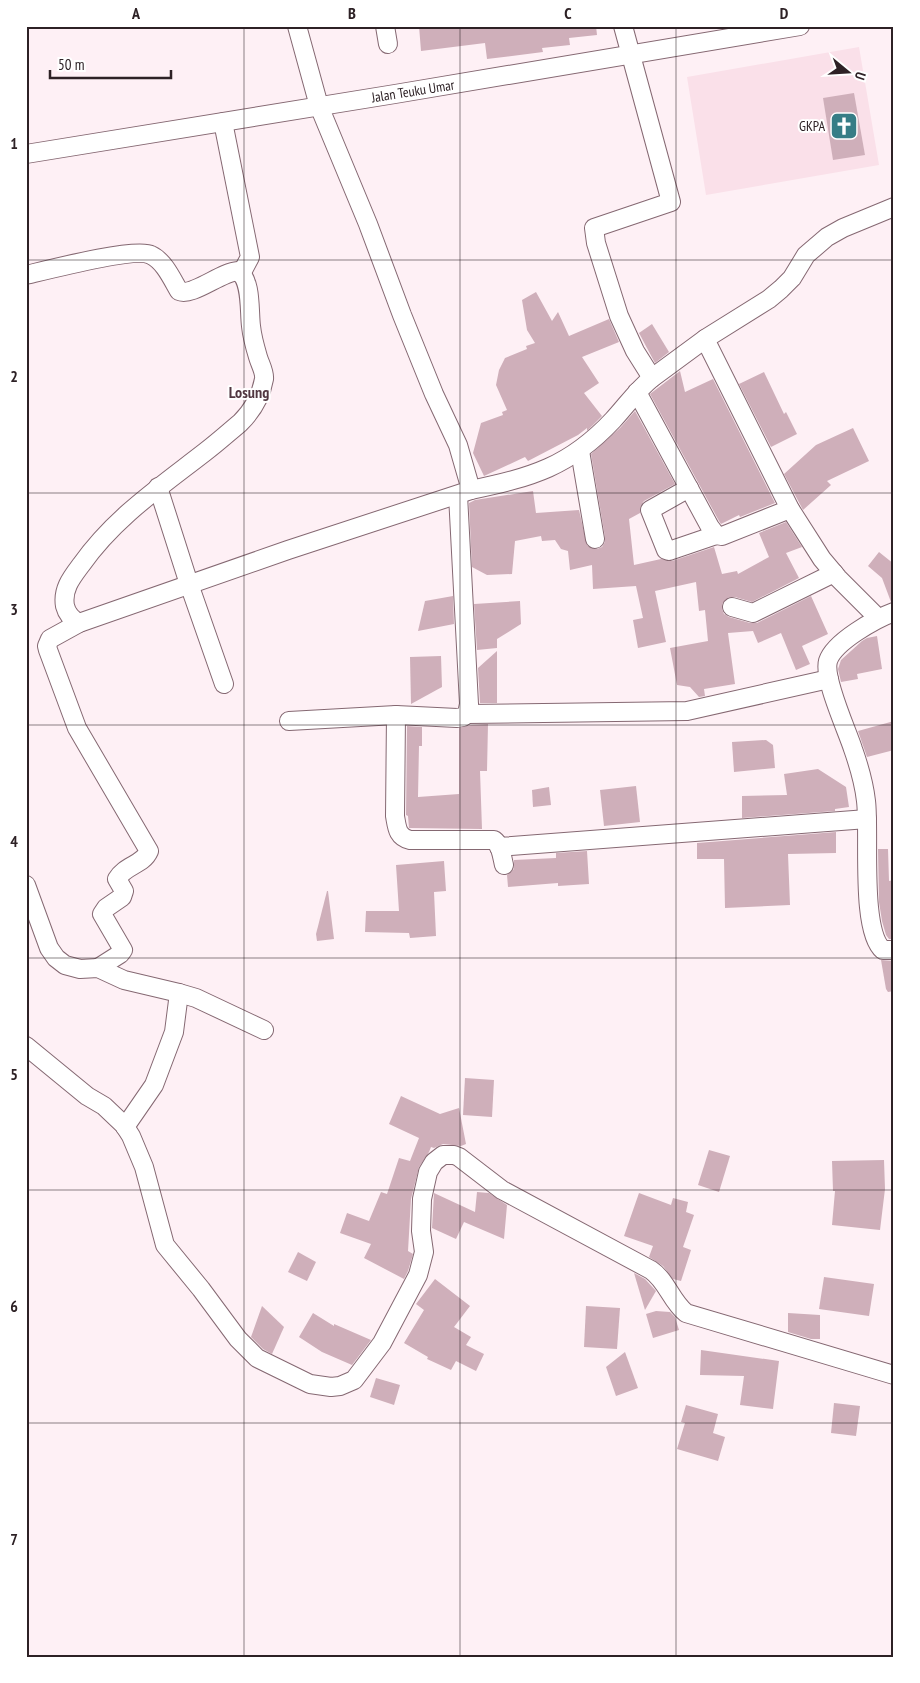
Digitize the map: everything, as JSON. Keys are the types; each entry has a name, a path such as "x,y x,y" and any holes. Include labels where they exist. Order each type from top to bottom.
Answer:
{"street":[{"path":"297,26 318,106 368,224 434,394 458,445 464,492 469,704 467,714"},
{"path":"385,26 388,44"},
{"path":"622,26 671,202 594,228 596,243 619,316 635,351 652,378"},
{"name":"Jalan Teuku Umar","path":"26,154 800,26"},
{"path":"223,122 250,258 241,274"},
{"path":"98,968 120,954 118,942 102,914 106,908 122,898 124,891 117,879 121,873 146,857 149,851 78,728 48,650 47,646 50,640 79,623 189,584 464,492 516,481 553,466 580,450 614,420 637,392 652,378 705,339 769,299 787,284 806,255 827,237 843,228 894,207"},
{"path":"26,275 140,252 156,258 179,291 184,293 234,271 245,278 255,346 264,375 256,402 240,423 126,513 91,550 70,579 64,598 65,607 72,620 79,623"},
{"path":"705,339 790,509 822,559 834,573 886,615 845,640 831,656 827,665 829,679 854,750 863,783 867,819 867,876 870,913 877,944 883,950 894,950"},
{"path":"637,392 716,534"},
{"path":"580,450 595,539"},
{"path":"158,487 224,684"},
{"path":"689,488 650,510 666,550 669,551 716,534 722,536 790,509"},
{"path":"732,607 753,613 834,573"},
{"path":"289,721 396,715 457,718 467,714 686,711 829,679"},
{"path":"396,715 395,816 399,834 410,840 490,839 497,842 500,847 504,865"},
{"path":"500,847 867,819"},
{"path":"26,885 49,948 64,965 80,969 98,968 124,980 196,998 264,1030"},
{"path":"125,1127 154,1085 174,1032 179,993"},
{"path":"26,1046 87,1096 104,1106 125,1127 131,1136 144,1168 166,1248 201,1289 246,1349 257,1358 310,1384 332,1387 354,1380 382,1343 418,1275 423,1259 421,1214 428,1172 438,1158 448,1154 459,1157 502,1190 650,1270 661,1278 686,1313 894,1375"}],"shaded area":[{"name":"GKPA","path":"859,47 879,165 706,195 687,77"}],"building":[{"path":"419,26 596,26 597,35 569,38 570,45 542,48 543,52 487,59 485,43 421,51"},
{"name":"GKPA","path":"854,93 865,155 833,160 823,98"},
{"path":"536,292 552,321 558,312 569,336 609,319 619,342 582,357 599,383 584,393 602,416 587,431 587,428 578,435 528,461 525,457 484,476 473,453 481,423 503,415 502,412 507,410 496,385 499,370 505,358 527,349 526,346 535,343 527,330 522,300"},
{"path":"652,324 669,352 655,363 639,333"},
{"path":"680,371 685,392 713,379 775,503 740,517 739,515 721,524 650,394"},
{"path":"764,372 784,414 786,412 797,434 771,447 739,384"},
{"path":"635,411 675,484 644,501 641,505 640,513 629,519 634,565 661,559 672,561 714,547 722,574 737,571 738,574 769,557 759,533 786,522 802,547 786,553 799,578 752,602 729,597 722,604 722,609 724,614 729,617 757,623 811,596 828,634 802,646 810,664 796,670 781,633 758,643 753,631 728,633 735,684 704,689 705,696 699,697 690,687 677,685 670,648 708,641 705,610 699,611 696,582 655,591 666,642 638,648 633,620 643,618 636,586 593,589 592,565 570,570 568,551 561,549 555,540 542,541 541,536 515,541 512,574 487,575 472,567 469,503 475,500 533,491 536,513 579,510 587,545 592,549 602,547 605,537 591,454 620,428"},
{"path":"853,428 869,461 827,481 831,485 803,510 784,474 816,445"},
{"path":"879,552 894,564 894,602 891,602 882,578 868,566"},
{"path":"453,596 454,624 418,631 425,601"},
{"path":"520,601 521,624 497,639 497,648 477,650 474,604"},
{"path":"877,636 882,669 857,674 858,679 841,682 838,669 841,660 862,641"},
{"path":"497,651 497,703 480,703 478,668"},
{"path":"441,656 442,687 411,704 410,657"},
{"path":"894,721 894,750 867,757 858,731"},
{"path":"488,724 487,771 480,771 482,829 409,828 408,816 406,815 407,726 422,727 422,746 419,746 418,797 459,794 459,728"},
{"path":"766,740 773,745 775,768 734,772 732,742"},
{"path":"818,769 846,787 849,807 835,809 835,811 742,818 742,796 787,795 784,774"},
{"path":"636,786 640,822 604,826 600,790"},
{"path":"549,787 551,805 533,807 532,790"},
{"path":"836,832 836,853 788,854 790,905 725,908 724,859 697,859 697,843"},
{"path":"878,849 888,849 889,881 894,880 894,939 889,939 886,935 882,921 879,902"},
{"path":"587,851 589,884 558,886 558,883 508,887 507,875 514,869 514,860 556,858 556,853"},
{"path":"444,861 446,891 434,892 436,936 410,938 409,933 365,932 366,911 399,911 396,865"},
{"path":"327,891 334,939 317,941 316,934"},
{"path":"881,960 894,961 894,991 888,992 886,989"},
{"path":"465,1078 494,1080 492,1117 463,1115"},
{"path":"401,1096 440,1114 459,1108 466,1144 461,1146 443,1144 434,1148 431,1147 419,1167 411,1199 408,1251 413,1254 404,1279 364,1258 371,1244 340,1233 347,1213 369,1221 381,1192 387,1194 399,1158 410,1161 419,1138 389,1124"},
{"path":"709,1150 730,1156 719,1192 698,1185"},
{"path":"884,1160 885,1189 880,1230 832,1225 835,1191 833,1191 832,1161"},
{"path":"477,1192 489,1193 507,1205 504,1239 464,1222 456,1239 432,1228 434,1193 475,1212"},
{"path":"639,1193 671,1205 673,1198 688,1202 686,1212 694,1215 683,1247 691,1250 681,1281 673,1279 663,1266 649,1257 653,1246 624,1236"},
{"path":"298,1252 316,1262 307,1281 288,1272"},
{"path":"634,1273 645,1279 656,1291 645,1310"},
{"path":"824,1277 874,1284 869,1316 819,1309"},
{"path":"435,1279 470,1306 454,1327 471,1337 466,1345 484,1354 476,1371 456,1361 451,1370 427,1359 428,1357 404,1343 424,1310 416,1304"},
{"path":"262,1306 284,1327 272,1354 263,1349 251,1337"},
{"path":"586,1306 620,1308 617,1349 584,1347"},
{"path":"656,1311 670,1312 675,1317 679,1330 653,1338 646,1314"},
{"path":"313,1313 334,1326 334,1324 371,1340 352,1365 322,1352 299,1337"},
{"path":"788,1313 820,1315 820,1339 811,1339 788,1332"},
{"path":"701,1350 779,1361 773,1409 740,1405 744,1376 700,1375"},
{"path":"625,1352 638,1388 616,1396 606,1367"},
{"path":"376,1378 400,1385 394,1405 370,1397"},
{"path":"834,1403 860,1406 856,1436 831,1433"},
{"path":"686,1405 718,1414 713,1433 725,1437 718,1461 677,1449 685,1423 681,1422"}],"place":[{"name":"GKPA","path":"844,126"}],"district":[{"name":"Losung","path":"249,392"}]}
